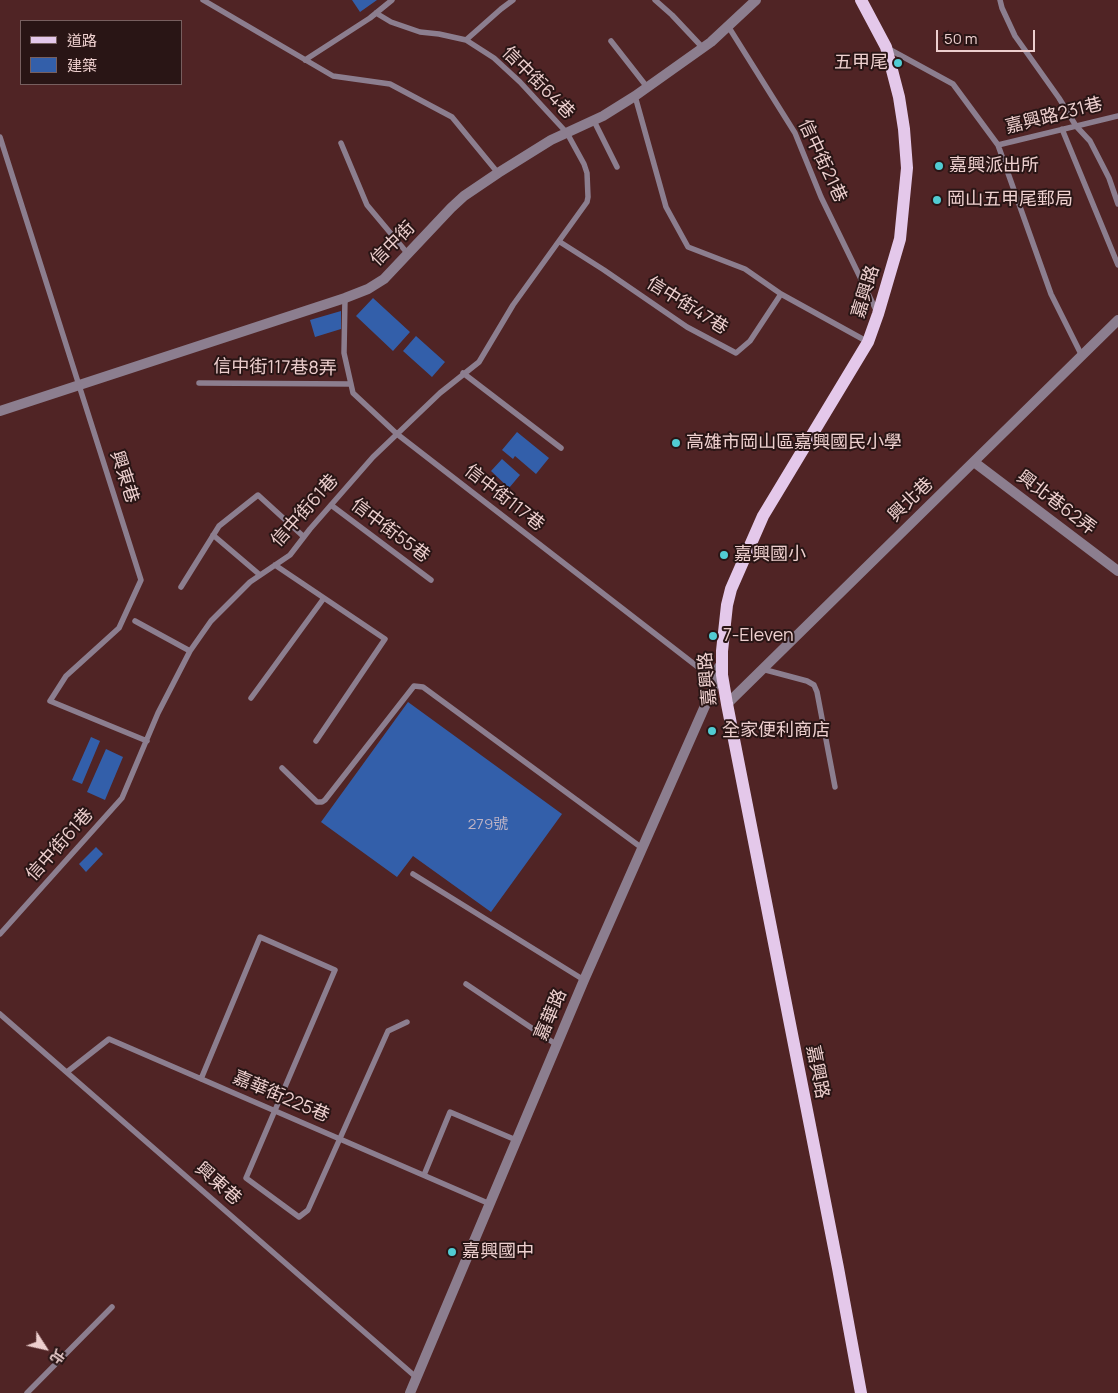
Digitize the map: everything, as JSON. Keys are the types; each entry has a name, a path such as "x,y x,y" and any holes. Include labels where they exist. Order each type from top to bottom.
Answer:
{"main road":[{"name":"嘉興路","path":"861,0 886,47 899,97 907,168 900,240 868,342 763,516 731,589 727,605 722,651 722,675 727,704 861,1393"}],"street":[{"name":"信中街","path":"0,410 368,289 384,278 464,196 551,140 594,121 635,96 703,48 756,0"},
{"name":"興北巷","path":"727,704 1118,320"},
{"name":"興北巷62弄","path":"974,462 1118,571"},
{"name":"嘉華路","path":"410,1393 556,1045 716,681 722,651"}],"lane":[{"path":"203,0 333,76 390,84 452,117 498,173"},
{"path":"305,60 370,18 392,0"},
{"path":"466,40 513,0"},
{"path":"655,0 703,48"},
{"path":"1000,0 1014,36 1059,98 1076,126 1090,140 1109,178 1118,204"},
{"name":"信中街64巷","path":"376,13 391,22 420,32 466,40 494,58 520,82 567,133"},
{"name":"信中街21巷","path":"728,26 795,133 821,197 878,314"},
{"path":"611,42 647,87"},
{"path":"886,47 953,84 998,146 1051,294 1082,356"},
{"path":"635,96 666,206 688,247 745,269 781,294 868,342"},
{"name":"嘉興路231巷","path":"998,146 1118,116"},
{"path":"594,121 617,167"},
{"path":"1062,129 1118,265"},
{"name":"信中街61巷","path":"0,934 122,798 158,713 190,652 211,621 250,582 290,554 373,456 440,393 479,362 513,305 587,202 587,173 567,133"},
{"name":"興東巷","path":"0,137 141,580 119,628 66,676 50,701 147,741"},
{"path":"341,143 367,205 408,254"},
{"name":"信中街47巷","path":"560,242 687,327 736,354 750,341 781,294"},
{"name":"信中街117巷","path":"345,298 344,353 353,393 397,434 716,681"},
{"path":"463,373 562,448"},
{"name":"信中街117巷8弄","path":"199,383 351,384"},
{"path":"181,588 219,526 258,495 304,537"},
{"name":"信中街55巷","path":"331,505 431,580"},
{"path":"214,535 260,575"},
{"path":"275,565 385,638 316,741"},
{"path":"251,698 324,598"},
{"path":"135,621 190,652"},
{"path":"762,670 807,680 814,685 817,692 835,787"},
{"path":"282,768 317,802 322,802 414,686 423,687 642,848"},
{"path":"413,874 584,980"},
{"path":"201,1079 260,937 291,949 335,970 246,1178 299,1216 308,1210 388,1031 407,1022"},
{"path":"466,984 556,1045"},
{"name":"興東巷","path":"0,1014 417,1378"},
{"name":"嘉華街225巷","path":"67,1072 109,1039 490,1204"},
{"path":"424,1175 450,1112 516,1140"},
{"path":"28,1393 112,1306"}],"building":[{"path":"352,0 377,0 360,12"},
{"path":"373,298 410,332 393,351 356,316"},
{"path":"341,311 341,329 315,337 310,320"},
{"path":"416,336 445,362 432,377 403,351"},
{"path":"517,432 549,458 536,474 515,456 513,459 502,450"},
{"path":"502,459 520,475 509,488 491,471"},
{"path":"408,702 562,814 491,912 413,856 397,877 321,822"},
{"path":"91,737 100,741 82,784 72,780"},
{"path":"106,749 123,757 105,800 87,792"},
{"path":"96,847 103,854 86,872 79,864"}],"place":[{"name":"五甲尾","path":"898,63"},
{"name":"嘉興派出所","path":"939,166"},
{"name":"岡山五甲尾郵局","path":"937,200"},
{"name":"高雄市岡山區嘉興國民小學","path":"676,443"},
{"name":"嘉興國小","path":"724,555"},
{"name":"7-Eleven","path":"713,636"},
{"name":"全家便利商店","path":"712,731"},
{"name":"嘉興國中","path":"452,1252"}]}
